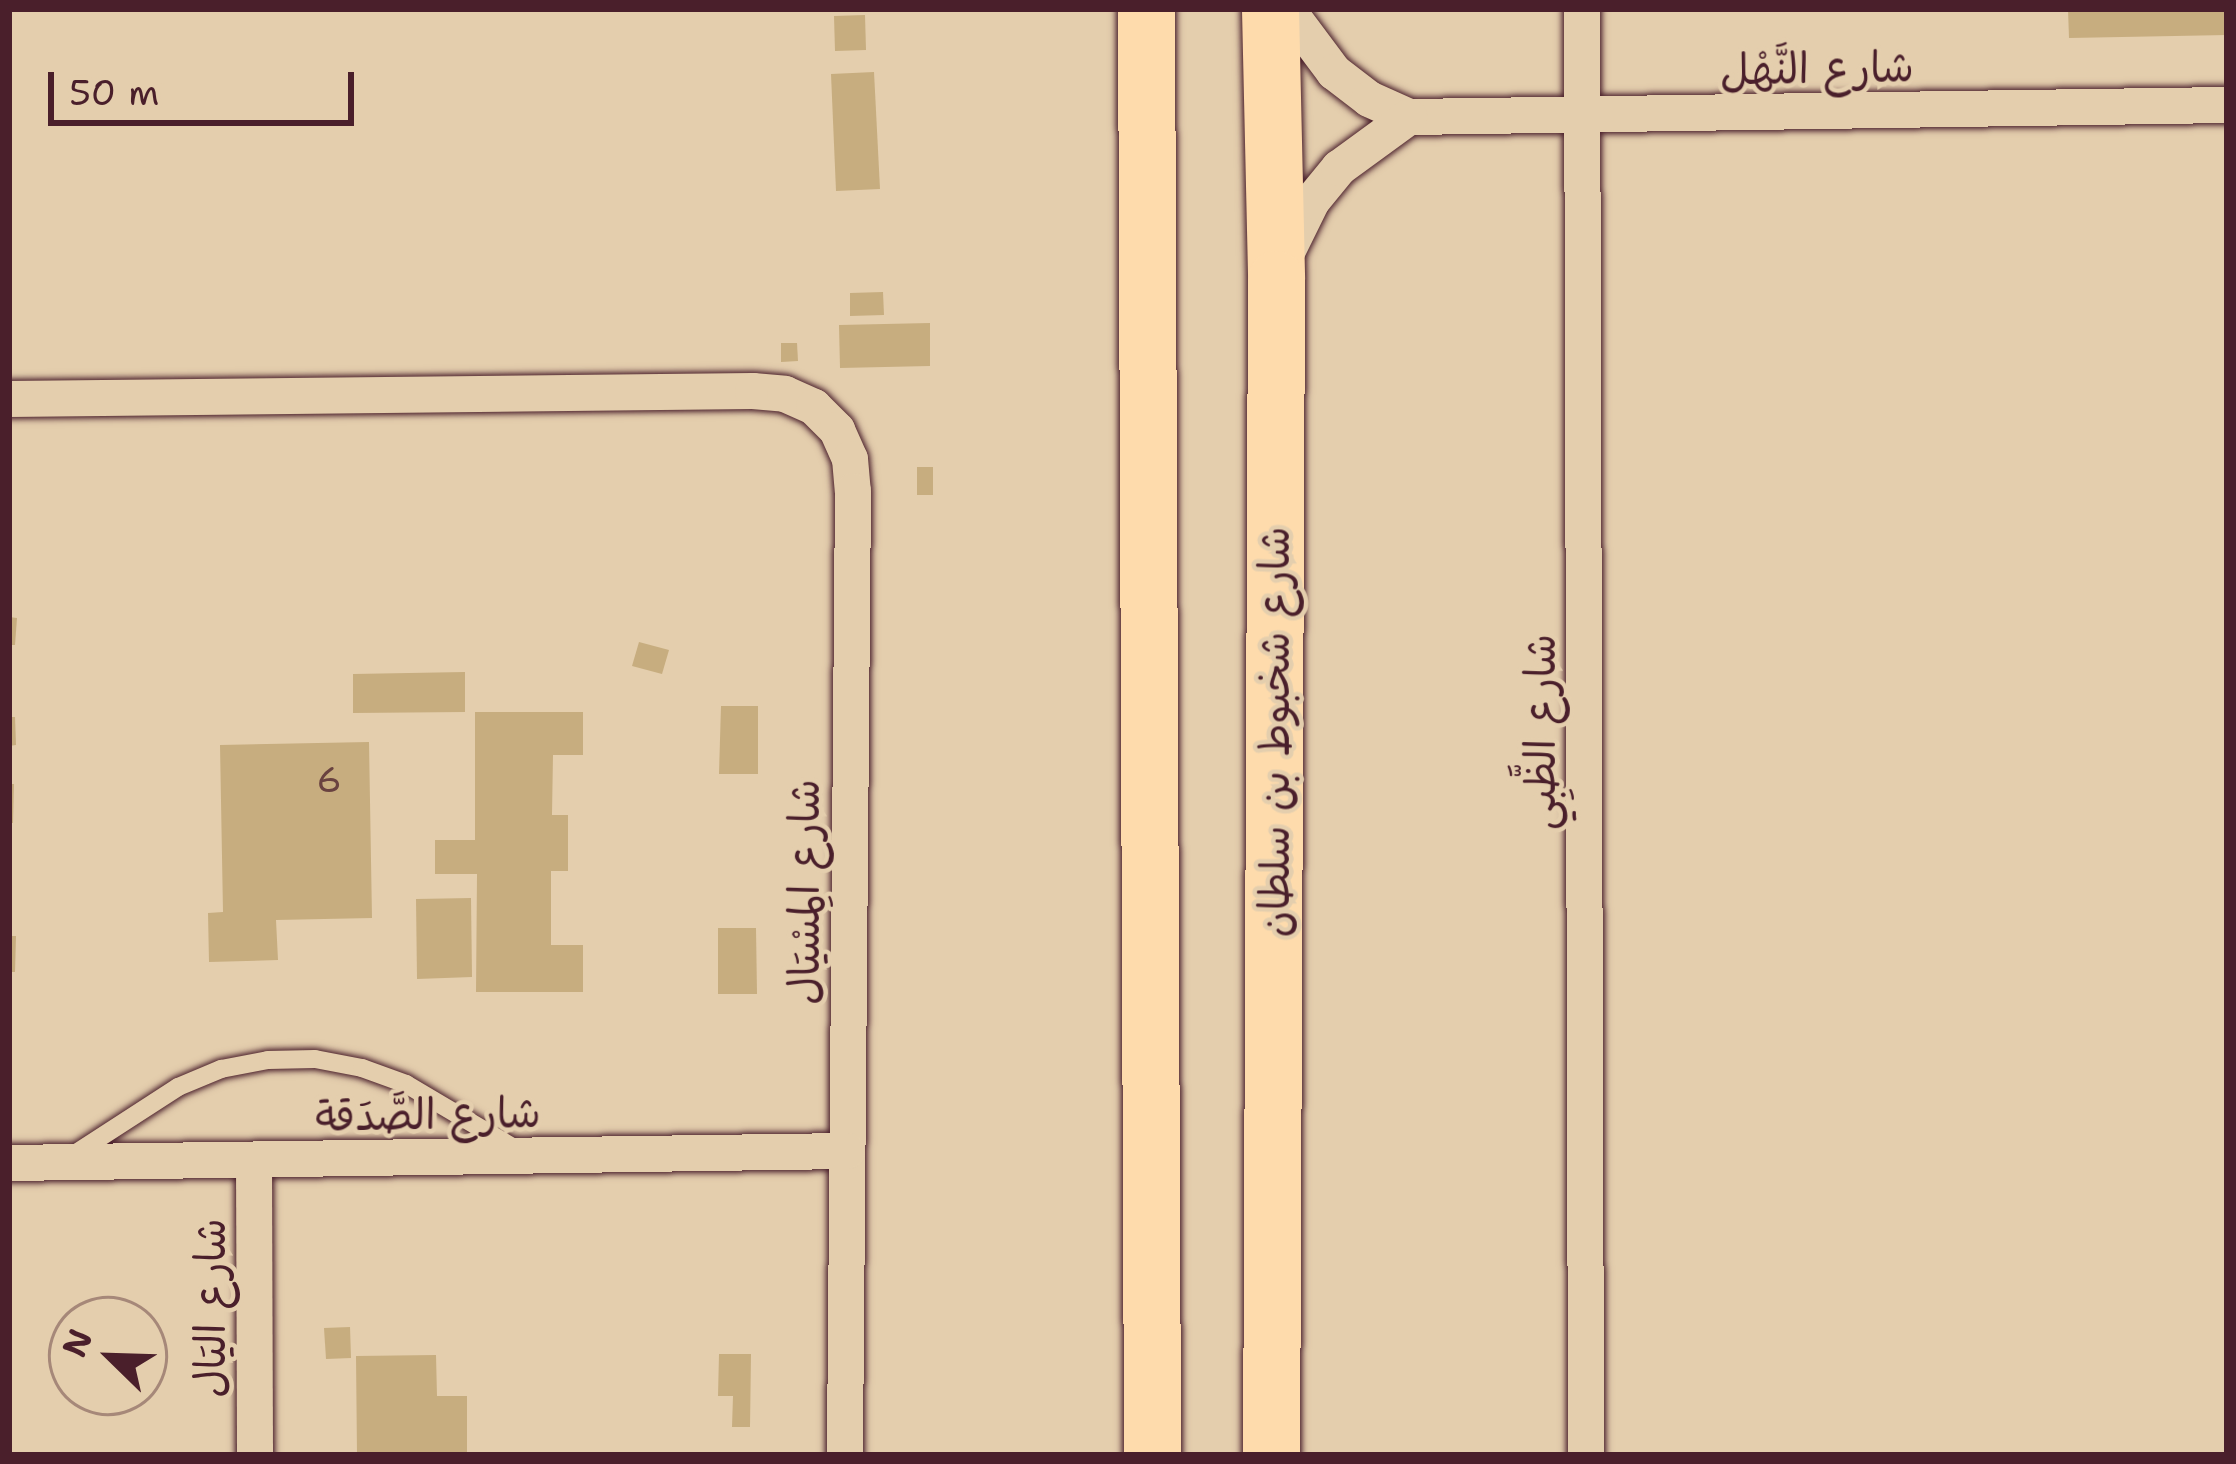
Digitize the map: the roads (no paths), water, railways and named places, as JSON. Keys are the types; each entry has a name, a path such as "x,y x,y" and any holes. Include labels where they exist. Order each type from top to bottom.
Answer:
{"main road":[{"path":"1146,9 1152,1455"},
{"name":"شارع شخبوط بن سلطان","path":"1270,9 1276,279 1270,1455"}],"street":[{"name":"شارع النَّهْل","path":"1288,9 1334,72 1369,98 1409,118 2227,105"},
{"name":"شارع الظَّبِي","path":"1582,9 1586,1455"},
{"path":"1276,279 1312,201 1355,154 1409,118"},
{"name":"شارع المِسْيَال","path":"9,400 753,391 785,394 814,407 837,430 850,459 845,1455"},
{"name":"شارع الصَّدَقة","path":"9,1163 847,1151"},
{"name":"شارع اليَال","path":"254,1161 255,1455"}],"lane":[{"path":"61,1163 178,1087 221,1069 315,1059 362,1068 406,1084 532,1159"}]}
